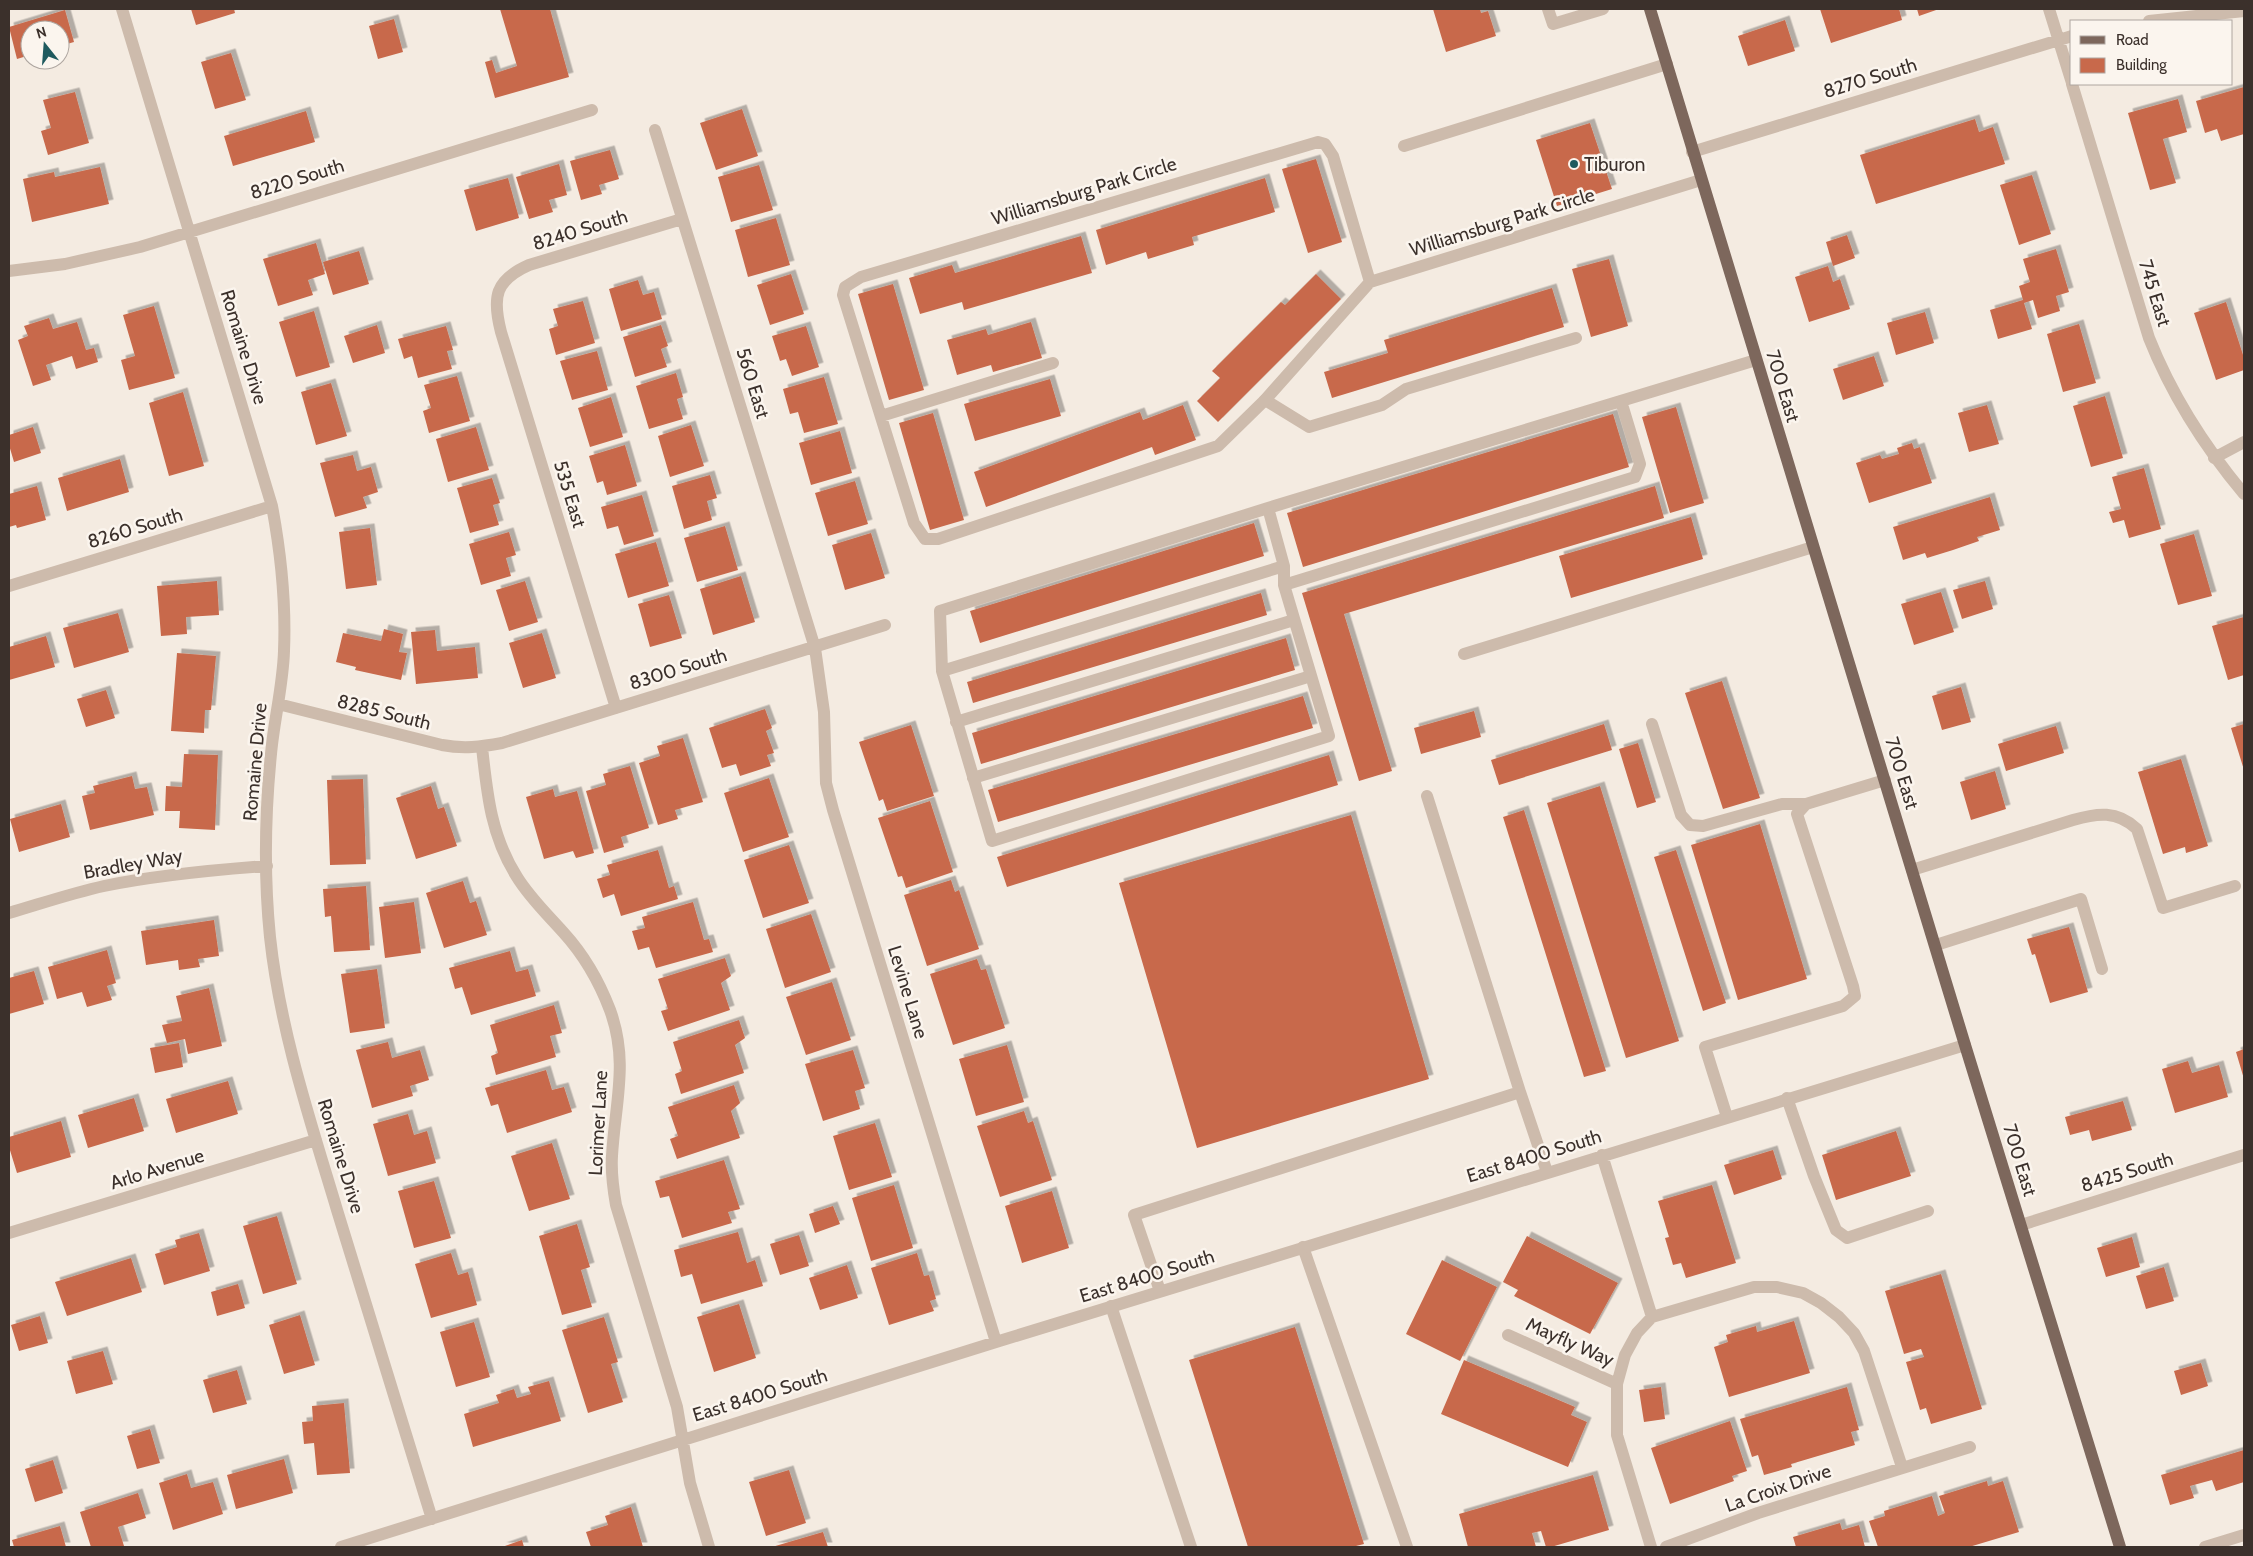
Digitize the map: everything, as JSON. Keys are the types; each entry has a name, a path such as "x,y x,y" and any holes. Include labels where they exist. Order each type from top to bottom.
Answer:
{"main road":[{"name":"700 East","path":"1650,9 1813,548 2120,1547"}],"street":[{"name":"Romaine Drive","path":"122,9 272,506 281,555 285,604 284,655 271,755 267,866 270,936 281,1005 296,1073 432,1519"},
{"path":"1548,9 1553,24 1603,9"},
{"name":"745 East","path":"2049,9 2070,78"},
{"path":"2159,20 2244,11"},
{"name":"8270 South","path":"1692,152 2070,37"},
{"path":"1404,146 1666,64"},
{"name":"745 East","path":"2072,85 2149,338 2162,371 2179,404 2214,458 2244,494"},
{"name":"8220 South","path":"9,271 103,257 592,110"},
{"name":"560 East","path":"655,130 815,648"},
{"name":"Williamsburg Park Circle","path":"1370,282 1333,156 1325,144 1311,143 852,281 845,286 844,304 914,523 925,539 938,539 1218,446 1265,400 1370,282 1701,180"},
{"name":"8240 South","path":"498,291 505,280 516,271 529,265 682,219"},
{"name":"535 East","path":"498,291 496,304 501,332 616,708"},
{"path":"1265,400 1308,427 1382,405 1406,389 1576,338"},
{"path":"1268,508 1284,566 1284,585 1329,736 992,841 942,672 940,612 1268,508 1756,360"},
{"path":"881,416 1052,363"},
{"path":"1284,585 1636,477 1640,464 1620,401"},
{"path":"2214,458 2244,442"},
{"name":"8260 South","path":"9,586 272,506"},
{"path":"1464,654 1813,548"},
{"path":"942,672 1284,566"},
{"path":"956,722 1294,620"},
{"name":"8300 South","path":"482,747 502,743 885,625"},
{"name":"Levine Lane","path":"815,648 824,712 825,775 833,810 996,1342"},
{"path":"973,778 1311,676"},
{"name":"8285 South","path":"278,704 442,745 461,748 482,747"},
{"path":"1652,724 1681,816 1690,825 1703,826 1782,804 1806,804 1884,780"},
{"name":"Lorimer Lane","path":"482,747 490,818 502,849 517,877 536,904 582,955 598,981 610,1012 619,1047 621,1083 612,1157 616,1205 677,1406 690,1483 709,1547"},
{"path":"1427,796 1547,1172"},
{"path":"1727,1117 1704,1047 1843,1006 1855,996 1797,814 1806,804"},
{"path":"1912,870 2095,813 2106,813 2128,820 2136,829 2163,908 2235,886"},
{"name":"Bradley Way","path":"9,913 64,896 142,879 182,873 267,866"},
{"path":"1936,944 2081,899 2102,969"},
{"name":"East 8400 South","path":"341,1547 1160,1291 1965,1045"},
{"path":"1160,1291 1134,1215 1520,1092"},
{"path":"1787,1098 1814,1176 1836,1230 1847,1238 1928,1211"},
{"name":"Arlo Avenue","path":"9,1234 316,1140"},
{"path":"1602,1155 1652,1317"},
{"name":"8425 South","path":"2021,1225 2244,1155"},
{"path":"1303,1247 1406,1547"},
{"path":"1651,1547 1617,1435 1617,1384 1625,1355 1637,1333 1652,1317 1754,1287 1777,1287 1803,1293 1821,1302 1839,1316 1854,1333 1864,1351 1902,1466"},
{"path":"1112,1306 1191,1547"},
{"name":"Mayfly Way","path":"1508,1335 1617,1384"},
{"name":"La Croix Drive","path":"1666,1547 1758,1513 1902,1466 1970,1447"},
{"path":"2205,1547 2244,1535"}],"building":[{"path":"191,9 234,9 235,13 196,25"},
{"path":"500,9 550,9 569,77 495,98 485,62 492,60 496,73 517,66"},
{"path":"1433,9 1480,9 1481,13 1488,11 1496,36 1446,52"},
{"path":"1820,9 1899,9 1902,20 1831,43"},
{"path":"1917,9 1939,9 1919,16"},
{"path":"65,10 68,20 32,20"},
{"path":"394,19 403,52 378,59 369,26"},
{"path":"1785,20 1795,51 1748,66 1738,36"},
{"path":"20,24 20,58 17,59 9,27"},
{"path":"70,28 74,42 70,43"},
{"path":"231,53 246,100 215,109 201,62"},
{"path":"2244,87 2244,134 2221,141 2217,129 2205,133 2196,101"},
{"path":"75,92 89,143 48,155 41,131 51,128 43,100"},
{"path":"2178,99 2187,132 2163,139 2176,183 2150,190 2128,113"},
{"path":"742,109 758,156 716,170 700,123"},
{"path":"306,111 315,142 233,166 224,136"},
{"path":"1975,119 1979,132 1993,127 2005,164 1876,204 1860,155"},
{"name":"Tiburon","path":"1590,123 1612,189 1557,206 1536,140"},
{"path":"610,150 619,179 599,185 602,194 581,200 570,161"},
{"path":"1316,159 1342,242 1308,253 1282,169"},
{"path":"559,164 567,195 549,200 553,212 529,219 516,177"},
{"path":"759,165 773,210 731,222 718,177"},
{"path":"100,167 109,204 32,222 23,179 54,172 55,177"},
{"path":"2032,175 2051,234 2019,245 2000,185"},
{"path":"508,178 519,218 476,231 464,190"},
{"path":"1265,178 1275,212 1192,237 1194,245 1148,259 1146,252 1106,265 1096,230"},
{"path":"776,218 790,265 748,277 735,230"},
{"path":"1847,235 1855,258 1833,266 1826,242"},
{"path":"1081,236 1092,273 964,310 962,302 920,314 909,278 952,265 955,273"},
{"path":"316,243 325,274 308,280 313,295 278,306 263,259"},
{"path":"2056,249 2069,292 2056,296 2060,311 2038,318 2033,300 2024,303 2032,329 1998,339 1990,310 2023,300 2019,286 2030,282 2023,259"},
{"path":"359,251 369,284 333,295 323,262"},
{"path":"1609,259 1628,326 1591,337 1572,269"},
{"path":"1828,266 1833,282 1840,279 1850,309 1809,322 1795,277"},
{"path":"791,274 804,314 770,325 757,285"},
{"path":"1316,274 1341,299 1218,422 1197,401 1220,378 1212,371 1281,302 1285,305"},
{"path":"638,280 643,295 654,292 662,319 621,331 609,289"},
{"path":"893,284 924,390 889,400 858,294"},
{"path":"1552,288 1564,327 1332,398 1324,372 1388,353 1384,340"},
{"path":"583,301 595,343 556,355 549,329 558,326 553,309"},
{"path":"2226,302 2244,358 2244,370 2216,380 2194,313"},
{"path":"154,306 175,378 129,390 121,360 135,356 123,315"},
{"path":"314,311 330,367 296,377 279,322"},
{"path":"1925,312 1934,343 1896,355 1887,323"},
{"path":"49,318 53,329 77,322 86,350 94,348 98,362 76,369 72,356 46,365 51,380 33,386 18,340 28,336 24,326"},
{"path":"1031,322 1042,358 993,372 991,365 957,375 947,340 986,329 988,335"},
{"path":"2079,324 2096,383 2063,392 2047,334"},
{"path":"377,325 385,353 353,363 344,336"},
{"path":"661,325 668,346 661,349 667,367 635,377 623,337"},
{"path":"446,326 453,350 447,351 452,369 418,378 412,356 404,359 398,339"},
{"path":"806,326 819,367 792,376 786,359 780,361 772,336"},
{"path":"597,351 608,390 572,400 560,361"},
{"path":"1874,356 1884,386 1843,400 1833,369"},
{"path":"676,373 683,397 677,399 683,419 649,429 636,386"},
{"path":"457,376 470,421 429,433 423,411 431,408 424,385"},
{"path":"824,377 838,424 804,433 798,412 790,414 783,389"},
{"path":"1050,379 1061,416 975,441 964,404"},
{"path":"331,383 347,436 316,445 301,392"},
{"path":"183,392 204,466 169,476 149,403"},
{"path":"2105,396 2123,458 2091,467 2073,406"},
{"path":"611,397 623,437 590,447 578,408"},
{"path":"1183,405 1196,440 1155,455 1152,447 986,507 974,472 1140,412 1143,420"},
{"path":"1987,405 1999,444 1969,452 1958,413"},
{"path":"1676,407 1704,503 1670,513 1642,417"},
{"path":"933,413 964,520 930,530 899,423"},
{"path":"1613,414 1629,467 1303,567 1287,513"},
{"path":"691,425 704,466 670,477 658,436"},
{"path":"33,427 41,453 14,462 9,445 9,435"},
{"path":"476,427 489,470 448,482 436,439"},
{"path":"840,431 852,473 811,485 799,443"},
{"path":"1912,443 1914,449 1920,447 1932,483 1869,503 1856,463 1880,455 1882,459 1899,454 1897,448"},
{"path":"625,445 637,486 607,495 603,481 597,483 589,456"},
{"path":"353,455 357,471 371,467 378,492 363,497 367,508 335,517 320,463"},
{"path":"120,459 129,492 67,511 58,478"},
{"path":"2144,468 2161,529 2129,538 2124,520 2113,523 2109,512 2121,509 2112,477"},
{"path":"710,475 717,498 707,501 712,520 684,529 672,486"},
{"path":"492,478 500,503 493,505 499,525 470,533 457,488"},
{"path":"855,481 868,524 828,536 815,493"},
{"path":"37,486 46,520 17,528 16,525 9,527 9,494"},
{"path":"1655,486 1664,518 1344,614 1392,771 1359,781 1302,593"},
{"path":"642,495 654,536 624,545 618,526 607,529 601,507"},
{"path":"1990,497 2000,530 1977,537 1979,541 1953,550 1927,558 1925,553 1903,560 1893,527"},
{"path":"1691,517 1703,559 1571,598 1559,556"},
{"path":"1254,523 1264,556 980,643 970,611"},
{"path":"725,526 738,570 697,582 684,538"},
{"path":"370,528 377,585 346,589 339,532"},
{"path":"509,532 516,555 506,558 511,576 481,585 469,544"},
{"path":"871,533 885,578 845,590 832,545"},
{"path":"2194,534 2212,596 2178,605 2160,544"},
{"path":"656,542 669,586 628,598 615,554"},
{"path":"741,576 755,622 713,635 700,589"},
{"path":"217,581 219,615 186,617 187,634 161,636 157,586"},
{"path":"525,581 538,622 509,631 496,590"},
{"path":"1985,581 1993,609 1962,619 1953,590"},
{"path":"1941,592 1954,632 1914,645 1901,604"},
{"path":"1261,593 1267,615 973,703 967,682"},
{"path":"669,595 682,638 650,647 638,604"},
{"path":"118,613 129,652 74,668 63,628"},
{"path":"2244,617 2244,675 2228,680 2212,626"},
{"path":"384,629 403,634 399,652 407,653 401,680 355,670 356,667 336,662 343,633 381,641"},
{"path":"435,630 437,651 475,647 478,678 416,684 411,632"},
{"path":"542,633 556,678 523,688 509,643"},
{"path":"46,636 55,667 9,680 9,647"},
{"path":"1286,638 1295,670 981,764 972,733"},
{"path":"177,653 216,656 211,710 205,710 204,733 171,731"},
{"path":"1722,681 1760,798 1723,809 1685,693"},
{"path":"1961,687 1971,722 1942,730 1932,696"},
{"path":"106,690 115,718 86,727 77,699"},
{"path":"1303,696 1313,728 998,822 988,790"},
{"path":"765,709 772,728 766,731 774,753 767,755 771,766 740,776 736,764 722,768 709,728"},
{"path":"1474,711 1481,737 1421,754 1414,728"},
{"path":"1604,724 1612,750 1499,785 1491,760"},
{"path":"2244,724 2244,770 2231,728"},
{"path":"911,725 934,796 887,811 883,799 879,801 859,742"},
{"path":"2056,726 2064,753 2006,771 1998,744"},
{"path":"683,738 703,802 675,810 678,819 658,825 639,763 660,756 657,746"},
{"path":"1638,743 1656,802 1637,808 1619,749"},
{"path":"184,754 218,755 215,830 179,828 180,811 165,811 166,786 182,787"},
{"path":"1329,755 1338,785 1007,887 997,857"},
{"path":"2181,759 2208,846 2186,853 2185,847 2163,854 2138,772"},
{"path":"630,766 649,828 621,837 624,847 604,853 586,791 606,785 603,774"},
{"path":"1995,771 2006,809 1971,820 1960,782"},
{"path":"132,776 135,789 147,787 154,815 90,830 82,796 95,793 93,786"},
{"path":"769,778 789,837 743,852 724,793"},
{"path":"363,779 366,864 330,865 327,780"},
{"path":"431,786 438,809 444,807 457,846 416,859 396,798"},
{"path":"1600,786 1679,1041 1626,1058 1547,803"},
{"path":"553,789 555,797 577,791 594,853 576,858 573,851 544,859 526,797"},
{"path":"930,801 953,872 906,888 902,876 898,877 878,818"},
{"path":"61,804 70,837 19,852 10,819"},
{"path":"1524,810 1606,1071 1584,1077 1503,817"},
{"path":"1351,815 1429,1079 1197,1148 1119,883"},
{"path":"1760,824 1807,979 1738,1000 1691,845"},
{"path":"789,845 809,903 763,918 744,860"},
{"path":"658,850 669,888 674,886 678,899 621,916 614,894 603,898 597,879 610,875 607,865"},
{"path":"1676,850 1726,1003 1703,1011 1654,857"},
{"path":"951,880 955,892 959,890 979,949 927,966 904,895"},
{"path":"463,881 470,903 476,901 487,935 444,948 426,893"},
{"path":"366,886 370,950 334,952 331,916 325,917 323,889"},
{"path":"414,902 421,953 385,958 379,907"},
{"path":"693,902 704,940 709,939 713,952 656,968 649,947 638,950 632,931 645,928 642,917"},
{"path":"811,914 831,972 785,988 766,929"},
{"path":"214,920 219,956 198,959 200,967 179,970 178,960 146,965 141,931"},
{"path":"2069,927 2088,992 2050,1003 2035,954 2032,955 2027,939"},
{"path":"107,950 116,983 107,986 112,1000 87,1007 82,992 57,999 48,967"},
{"path":"510,951 516,972 528,969 536,996 471,1015 462,987 455,989 449,968"},
{"path":"725,958 731,976 721,983 730,1010 668,1031 661,1011 668,1009 658,979"},
{"path":"977,959 981,970 986,969 1005,1028 953,1045 930,974"},
{"path":"377,969 385,1028 350,1033 341,974"},
{"path":"34,971 44,1004 9,1014 9,978"},
{"path":"832,982 851,1040 806,1055 786,997"},
{"path":"209,988 222,1046 188,1054 185,1039 167,1043 162,1025 182,1021 176,996"},
{"path":"554,1005 562,1033 550,1036 556,1057 496,1075 491,1056 498,1053 490,1025"},
{"path":"739,1020 745,1038 735,1045 744,1073 681,1094 675,1074 682,1071 673,1042"},
{"path":"388,1042 392,1058 420,1050 429,1080 410,1086 413,1096 372,1108 356,1050"},
{"path":"179,1043 183,1067 155,1073 150,1048"},
{"path":"1007,1045 1024,1102 976,1116 959,1059"},
{"path":"2244,1049 2244,1079 2236,1052"},
{"path":"853,1050 865,1088 855,1091 860,1109 823,1121 805,1064"},
{"path":"2188,1061 2192,1073 2219,1065 2228,1097 2175,1113 2162,1069"},
{"path":"546,1070 552,1090 564,1087 572,1112 507,1133 498,1104 491,1106 485,1088"},
{"path":"228,1081 238,1114 176,1133 166,1099"},
{"path":"734,1085 740,1103 731,1111 740,1138 677,1159 670,1139 678,1136 668,1107"},
{"path":"134,1098 144,1131 88,1148 78,1115"},
{"path":"2123,1101 2132,1130 2092,1141 2089,1130 2070,1135 2065,1117"},
{"path":"1024,1111 1028,1123 1033,1121 1052,1180 1000,1197 977,1126"},
{"path":"408,1114 414,1135 427,1131 436,1163 388,1176 373,1124"},
{"path":"61,1121 71,1157 17,1173 9,1147 9,1137"},
{"path":"875,1123 892,1177 849,1190 833,1136"},
{"path":"1896,1131 1911,1176 1836,1200 1822,1155"},
{"path":"552,1143 570,1199 529,1211 511,1156"},
{"path":"1773,1150 1782,1179 1734,1195 1724,1165"},
{"path":"724,1160 740,1209 728,1212 732,1223 682,1238 669,1196 660,1198 655,1181"},
{"path":"434,1181 451,1238 414,1248 398,1191"},
{"path":"894,1185 913,1248 871,1261 852,1198"},
{"path":"1712,1185 1736,1263 1686,1278 1681,1263 1673,1265 1665,1238 1669,1237 1658,1201"},
{"path":"1052,1191 1069,1248 1022,1263 1005,1206"},
{"path":"833,1206 840,1224 815,1233 809,1214"},
{"path":"277,1216 297,1284 263,1294 243,1226"},
{"path":"577,1224 590,1267 581,1270 592,1307 562,1315 539,1236"},
{"path":"738,1232 747,1263 755,1260 763,1286 701,1304 692,1274 681,1277 674,1250"},
{"path":"199,1233 210,1271 164,1285 155,1254 177,1247 175,1240"},
{"path":"799,1235 809,1266 780,1275 770,1244"},
{"path":"1527,1236 1618,1283 1590,1334 1514,1296 1518,1290 1503,1282"},
{"path":"2132,1237 2140,1267 2106,1277 2097,1248"},
{"path":"451,1253 458,1275 468,1272 477,1305 431,1318 415,1264"},
{"path":"917,1253 924,1276 929,1275 936,1299 930,1301 934,1311 889,1325 871,1268"},
{"path":"131,1258 142,1292 67,1316 55,1282"},
{"path":"1442,1260 1497,1287 1460,1361 1406,1334"},
{"path":"847,1265 858,1298 820,1310 809,1278"},
{"path":"2164,1267 2174,1301 2146,1309 2136,1276"},
{"path":"1941,1274 1982,1409 1931,1424 1926,1408 1920,1410 1906,1362 1924,1357 1921,1349 1904,1354 1885,1291"},
{"path":"238,1284 245,1308 217,1316 211,1292"},
{"path":"739,1304 756,1358 714,1372 697,1317"},
{"path":"300,1315 315,1365 284,1374 269,1325"},
{"path":"40,1316 48,1343 19,1351 11,1325"},
{"path":"604,1317 618,1362 611,1364 623,1402 588,1413 562,1330"},
{"path":"1794,1321 1810,1373 1729,1397 1714,1347 1728,1342 1726,1335 1756,1326 1757,1332"},
{"path":"474,1322 490,1377 456,1387 440,1332"},
{"path":"1295,1327 1364,1544 1352,1547 1248,1547 1189,1360"},
{"path":"103,1351 113,1384 76,1394 67,1361"},
{"path":"1464,1360 1575,1407 1571,1415 1587,1422 1568,1467 1441,1414"},
{"path":"2201,1363 2208,1386 2181,1395 2174,1371"},
{"path":"237,1370 247,1404 213,1413 203,1380"},
{"path":"549,1381 561,1421 473,1447 464,1414 499,1403 496,1395 514,1389 517,1398 531,1394 528,1387"},
{"path":"1661,1387 1665,1419 1644,1422 1639,1390"},
{"path":"1847,1387 1859,1430 1851,1432 1855,1445 1791,1464 1792,1467 1764,1475 1758,1455 1752,1457 1740,1419"},
{"path":"344,1403 350,1473 317,1475 314,1443 304,1444 302,1422 313,1421 312,1406"},
{"path":"1730,1421 1747,1471 1732,1476 1734,1481 1670,1504 1651,1448"},
{"path":"150,1429 160,1463 137,1469 127,1436"},
{"path":"2244,1450 2244,1482 2216,1491 2212,1480 2190,1486 2194,1498 2170,1505 2161,1475"},
{"path":"284,1459 293,1493 236,1509 227,1475"},
{"path":"53,1460 63,1493 35,1502 25,1469"},
{"path":"789,1470 806,1523 766,1536 749,1482"},
{"path":"187,1474 191,1488 213,1482 223,1514 173,1530 159,1483"},
{"path":"1593,1475 1609,1530 1551,1547 1546,1547 1541,1531 1532,1533 1536,1547 1468,1547 1459,1514"},
{"path":"1987,1481 1988,1486 2003,1481 2019,1532 1969,1547 1878,1547 1869,1521 1885,1516 1884,1511 1932,1496 1938,1516 1945,1513 1939,1496"},
{"path":"138,1493 146,1518 118,1527 124,1546 91,1547 80,1512"},
{"path":"631,1507 643,1547 591,1547 586,1532 608,1525 605,1516"},
{"path":"1840,1523 1842,1530 1859,1525 1865,1547 1796,1547 1793,1537"},
{"path":"60,1526 66,1547 14,1547 12,1540"},
{"path":"823,1532 828,1547 772,1547"},
{"path":"522,1540 524,1547 502,1547"}],"place":[{"name":"Tiburon","path":"1574,164"}]}
